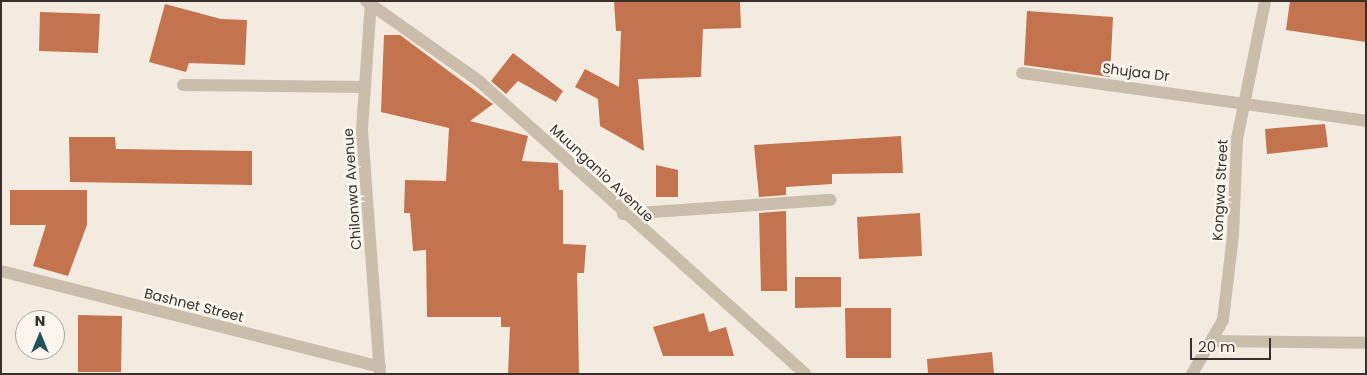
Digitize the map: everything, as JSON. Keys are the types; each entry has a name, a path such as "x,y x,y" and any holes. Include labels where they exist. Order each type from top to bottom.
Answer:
{"street":[{"name":"Kongwa Street","path":"1192,374 1213,340 1222,320 1230,277 1233,177 1245,102 1265,1"},
{"name":"Chilonwa Avenue","path":"369,3 364,87 363,165 380,370"},
{"name":"Muunganio Avenue","path":"369,3 479,81 623,214 805,374"},
{"name":"Shujaa Dr","path":"1022,73 1245,102 1366,121"},
{"path":"183,84 364,87"},
{"path":"623,214 831,200"},
{"name":"Bashnet Street","path":"1,271 380,370"},
{"path":"1213,340 1366,343"}],"building":[{"path":"614,1 740,1 741,28 703,29 701,77 638,79 644,151 600,126 598,99 575,87 585,69 619,87 621,31 616,31"},
{"path":"1290,1 1366,1 1366,42 1286,30"},
{"path":"165,4 221,19 247,20 245,65 189,63 186,72 149,62"},
{"path":"1027,11 1113,17 1110,77 1024,65"},
{"path":"40,12 100,14 98,53 39,51"},
{"path":"384,35 400,35 493,104 470,121 528,136 522,161 558,163 559,190 563,190 563,244 586,245 584,273 577,273 579,374 508,374 510,327 501,327 501,317 427,317 426,250 413,251 410,213 404,213 405,180 446,181 449,128 381,112"},
{"path":"513,53 563,91 556,102 518,81 506,94 491,81"},
{"path":"1325,124 1328,147 1267,154 1265,129"},
{"path":"901,136 903,173 832,174 832,184 786,187 786,195 759,197 754,145"},
{"path":"69,137 115,137 116,149 252,151 252,185 70,182"},
{"path":"656,165 678,170 678,197 656,197"},
{"path":"10,190 87,190 87,225 68,276 33,266 46,225 10,225"},
{"path":"786,211 787,291 761,291 759,213"},
{"path":"920,213 922,256 859,259 857,217"},
{"path":"795,277 841,277 841,307 795,308"},
{"path":"845,308 891,308 891,358 846,358"},
{"path":"704,313 709,332 726,327 734,356 663,356 653,327"},
{"path":"78,315 122,316 121,372 78,372"},
{"path":"992,352 994,374 928,374 927,359"}]}
